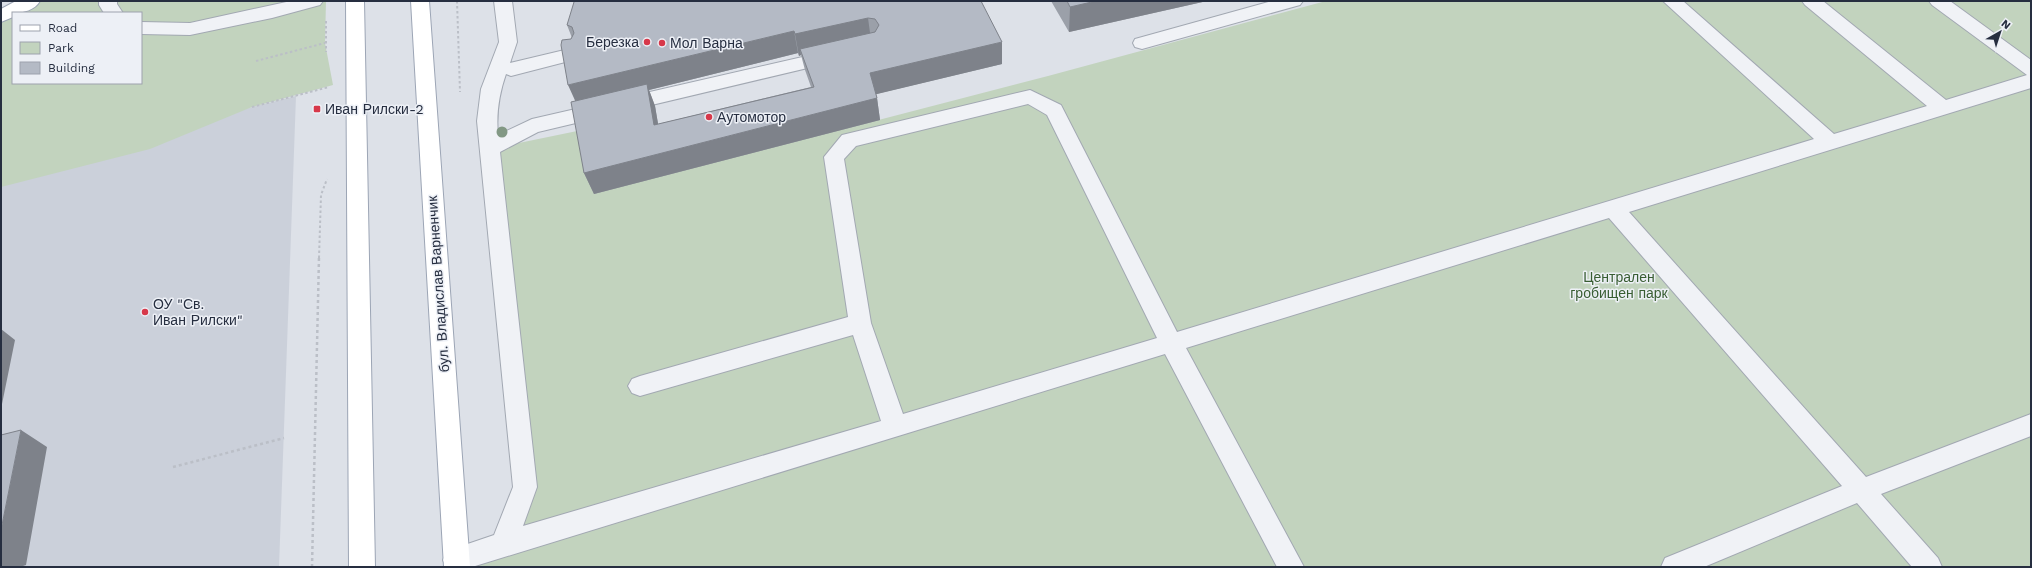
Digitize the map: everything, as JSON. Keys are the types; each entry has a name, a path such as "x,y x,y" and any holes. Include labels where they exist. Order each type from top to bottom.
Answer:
{"main road":[{"path":"1,16 30,1"},
{"path":"355,1 362,567"},
{"name":"бул. Владислав Варненчик","path":"420,1 457,563"}],"lane":[{"path":"108,1 108,5 113,12"},
{"path":"142,28 190,29 272,12 314,1"},
{"path":"503,1 511,70"},
{"path":"1142,43 1294,1"},
{"path":"1672,1 1830,142"},
{"path":"1811,1 1943,108"},
{"path":"1938,1 2031,70"},
{"path":"502,544 525,487 487,121 491,89 508,42"},
{"path":"490,149 532,126 848,52"},
{"path":"491,89 511,70 573,54"},
{"path":"457,563 502,544 895,427 2031,81"},
{"path":"895,427 860,323 834,157 848,140 1030,97 1054,110 1171,343 1291,567"},
{"path":"487,121 532,126"},
{"path":"1613,208 1929,567"},
{"path":"640,386 860,323"},
{"path":"1674,567 1861,490 2031,425"}],"path":[{"path":"256,61 325,43"},
{"path":"252,107 333,85"},
{"path":"312,567 321,196 329,176"},
{"path":"173,467 284,438"}],"shaded area":[{"name":"ОУ \"Св. Иван Рилски\"","path":"296,96 279,567 1,567 1,186 252,107"}],"green space":[{"path":"31,1 326,1 325,43 333,85 252,107 150,149 1,187 1,16"},
{"name":"Централен гробищен парк","path":"1326,1 2031,1 2031,567 474,567 473,554 503,544 525,487 490,149 582,130 840,130"}],"building":[{"path":"575,1 981,1 1002,42 870,73 877,98 584,173 571,102 647,84 654,125 814,87 800,49 875,32 879,25 875,19 868,18 795,34 794,31 568,85 561,45 562,40 571,39 574,33 572,27 567,25"},
{"path":"1067,1 1096,1 1070,7"},
{"path":"21,430 1,530 1,435"}],"place":[{"name":"Березка","path":"647,42"},
{"name":"Мол Варна","path":"662,43"},
{"name":"Иван Рилски-2","path":"317,109"},
{"name":"Аутомотор","path":"709,117"},
{"name":"ОУ \"Св. Иван Рилски\"","path":"145,312"}]}
